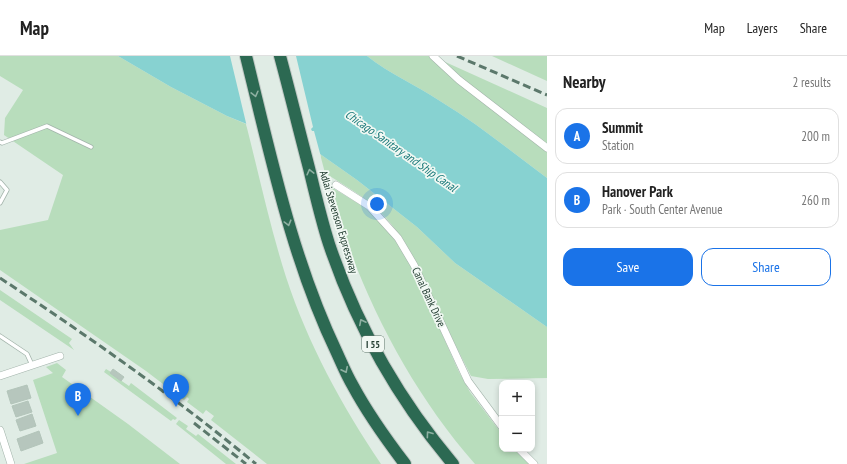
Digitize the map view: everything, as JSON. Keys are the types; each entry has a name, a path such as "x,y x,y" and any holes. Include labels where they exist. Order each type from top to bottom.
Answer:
{"highway":[{"path":"246,56 297,254 314,302 352,385 401,464"},
{"name":"Adlai Stevenson Expressway","path":"280,56 329,243 344,283 372,343 395,384 415,414 453,464"},
{"path":"376,425 405,464"}],"street":[{"path":"433,56 460,80 547,148"},
{"name":"Canal Bank Drive","path":"336,185 369,206 398,238 414,265 468,381 499,423"},
{"path":"0,376 60,356"},
{"path":"0,430 11,464"},
{"path":"522,452 534,464"}],"lane":[{"path":"0,142 2,143 47,126 91,147"},
{"path":"0,182 7,190 0,203"},
{"path":"0,336 27,354 32,365"}],"green space":[{"path":"0,56 118,56 171,87 227,116 246,124 275,239 295,302 315,350 327,374 353,420 381,464 267,464 211,420 214,416 206,410 203,414 187,402 189,399 187,397 184,400 146,371 0,270 0,230 48,220 63,175 4,135 5,118 23,90 0,76"},
{"path":"367,56 432,56 547,108 547,178 468,119"},
{"path":"492,56 547,56 547,81"},
{"path":"320,154 357,180 417,227 455,263 547,327 547,378 488,379 471,376 408,247 392,224 376,208 355,192 325,173"},
{"path":"328,185 367,209 383,225 399,245 412,267 459,372 470,392 499,430 499,452 517,452 529,464 475,464 450,433 427,401 386,333 369,297 340,223"},
{"path":"0,290 72,339 69,343 74,350 0,300"},
{"path":"57,363 66,370 62,377 128,424 180,464 24,464 57,453 33,380 53,373 46,367"},
{"path":"106,369 129,386 131,383 177,418 171,421 104,372"},
{"path":"179,420 188,426 186,429 196,436 198,434 236,464 226,464 176,424"}],"water":[{"name":"Chicago Sanitary and Ship Canal","path":"118,56 367,56 431,95 481,129 547,178 547,327 455,263 417,227 357,180 320,154 227,116 171,87"}],"pier":[{"path":"230,56 296,56 313,127 311,129 314,131 321,157 247,127"}],"building":[{"path":"113,369 124,377 121,381 110,373"},
{"path":"27,385 31,398 11,404 7,391"},
{"path":"28,401 32,412 16,417 12,406"},
{"path":"32,414 36,426 20,431 16,420"},
{"path":"39,431 43,443 21,451 17,439"}],"railway":[{"path":"457,56 547,95"},
{"path":"0,278 131,368 256,464"},
{"path":"194,423 246,464"}],"place":[{"name":"Summit","path":"176,407"},
{"name":"Hanover Park","path":"78,416"}]}
